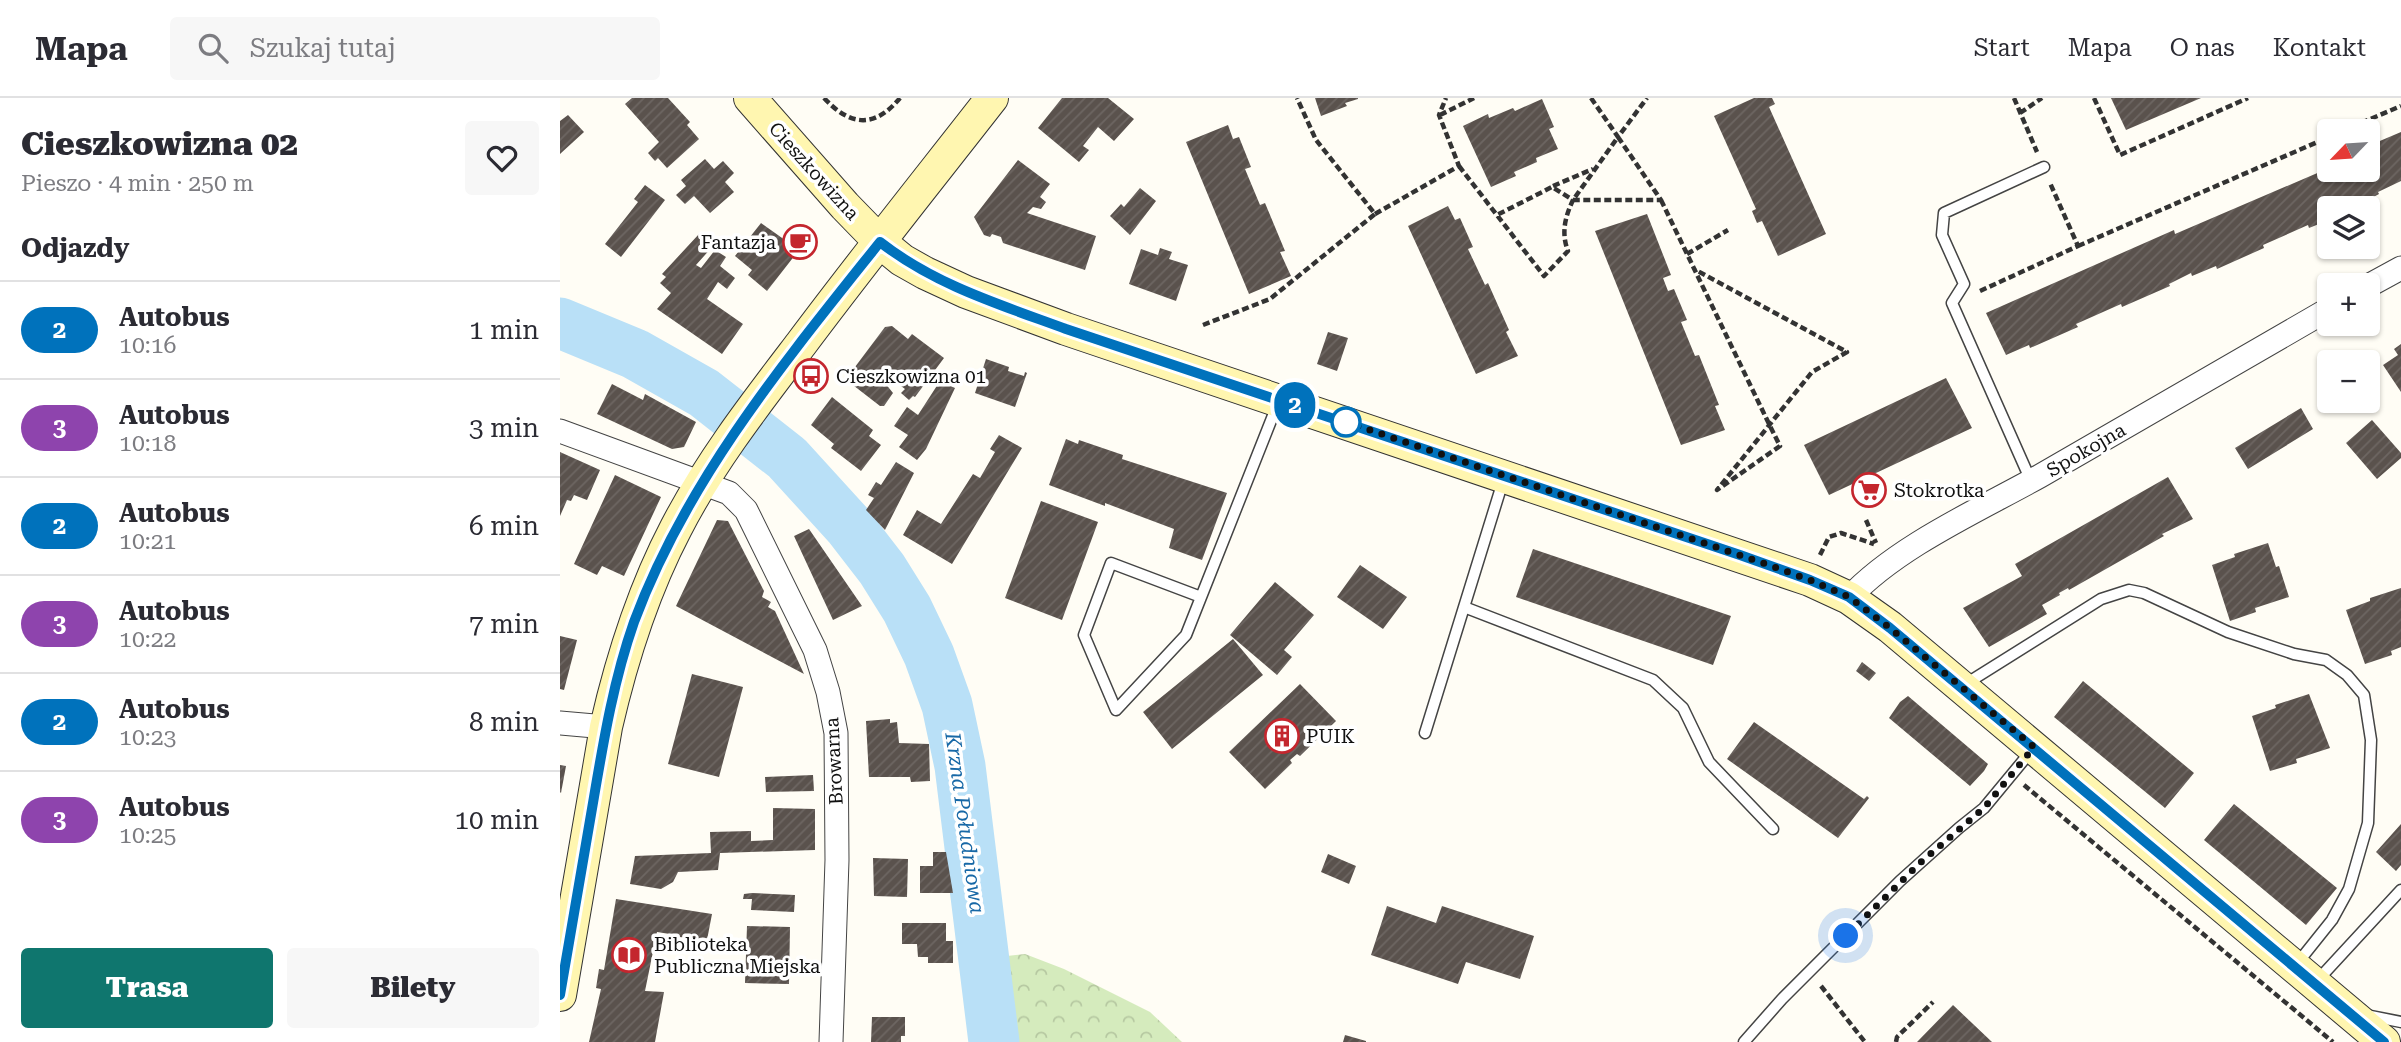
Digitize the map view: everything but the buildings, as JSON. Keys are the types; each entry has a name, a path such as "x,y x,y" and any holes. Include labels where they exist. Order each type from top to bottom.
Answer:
{"street":[{"name":"Cieszkowizna","path":"750,98 880,242 902,260 966,292 1066,329 1799,575 1849,597 2034,747 2384,1042"},
{"path":"560,995 606,727 626,647 671,538 701,482 756,402 992,98"},
{"path":"2380,279 2401,268"},
{"name":"Spokojna","path":"1849,597 1866,579 1885,565 2317,316"},
{"name":"Browarna","path":"560,431 729,493 746,510 815,650 828,692 836,733 838,779 831,1042"},
{"path":"560,723 606,727"}],"lane":[{"path":"2031,481 1952,303 1964,284 1942,235 1944,213 2043,167"},
{"path":"1201,597 1111,563 1084,635 1116,710 1186,635 1279,400"},
{"path":"1425,733 1505,476"},
{"path":"1961,687 2101,599 2129,590 2144,593 2228,632 2294,654 2326,660 2347,675 2364,695 2371,740 2368,823 2349,889 2304,975"},
{"path":"1464,607 1653,680 1683,708 1709,762 1773,829"},
{"path":"1744,1042 1900,881 1984,808 2034,747"},
{"path":"2304,975 2401,890"},
{"path":"2346,1010 2401,1023"}],"path":[{"path":"824,98 834,109 853,119 873,120 889,112 900,98"},
{"path":"1297,98 1316,140 1375,214"},
{"path":"1446,98 1439,115 1459,166 1544,276 1568,251 1563,237 1567,213 1573,200 1647,98"},
{"path":"1439,115 1474,98"},
{"path":"1591,98 1661,200 1694,269 1770,426 1780,446 1717,490 1765,433 1770,426 1812,372 1847,352 1694,269"},
{"path":"2014,98 2078,246"},
{"path":"2020,113 2042,98"},
{"path":"2094,98 2120,155 2248,98"},
{"path":"2370,119 2401,106"},
{"path":"1979,291 2317,142"},
{"path":"1203,325 1270,299 1375,214 1459,166"},
{"path":"1497,215 1596,167"},
{"path":"1552,187 1573,200 1661,200"},
{"path":"1687,254 1728,230"},
{"path":"1815,566 1829,537 1840,533 1876,544 1866,520"},
{"path":"2012,775 2333,1042"},
{"path":"1810,972 1865,1042"},
{"path":"1896,1042 1897,1037 1933,1002"}],"green space":[{"path":"1025,954 1064,969 1150,1012 1182,1042 1008,1042 998,957"}],"waterway":[{"name":"Krzna Południowa","path":"560,323 635,354 704,393 787,458 848,525 882,569 907,609 929,655 947,705 960,766 994,1042"}],"bus line":[{"name":"2","path":"560,995 606,727 626,647 646,593 675,528 701,482 756,402 880,242 902,260 925,273 966,292 1066,329 1740,555 1849,597 1944,672 2384,1042"}],"place":[{"name":"Fantazja","path":"800,242"},
{"name":"Cieszkowizna 01","path":"811,376"},
{"name":"Stokrotka","path":"1869,490"},
{"name":"PUIK","path":"1282,736"},
{"name":"Biblioteka Publiczna Miejska","path":"629,955"}],"route":[{"path":"1346,422 1763,563 1849,597 2034,747 1984,808 1900,881 1846,936"}]}
